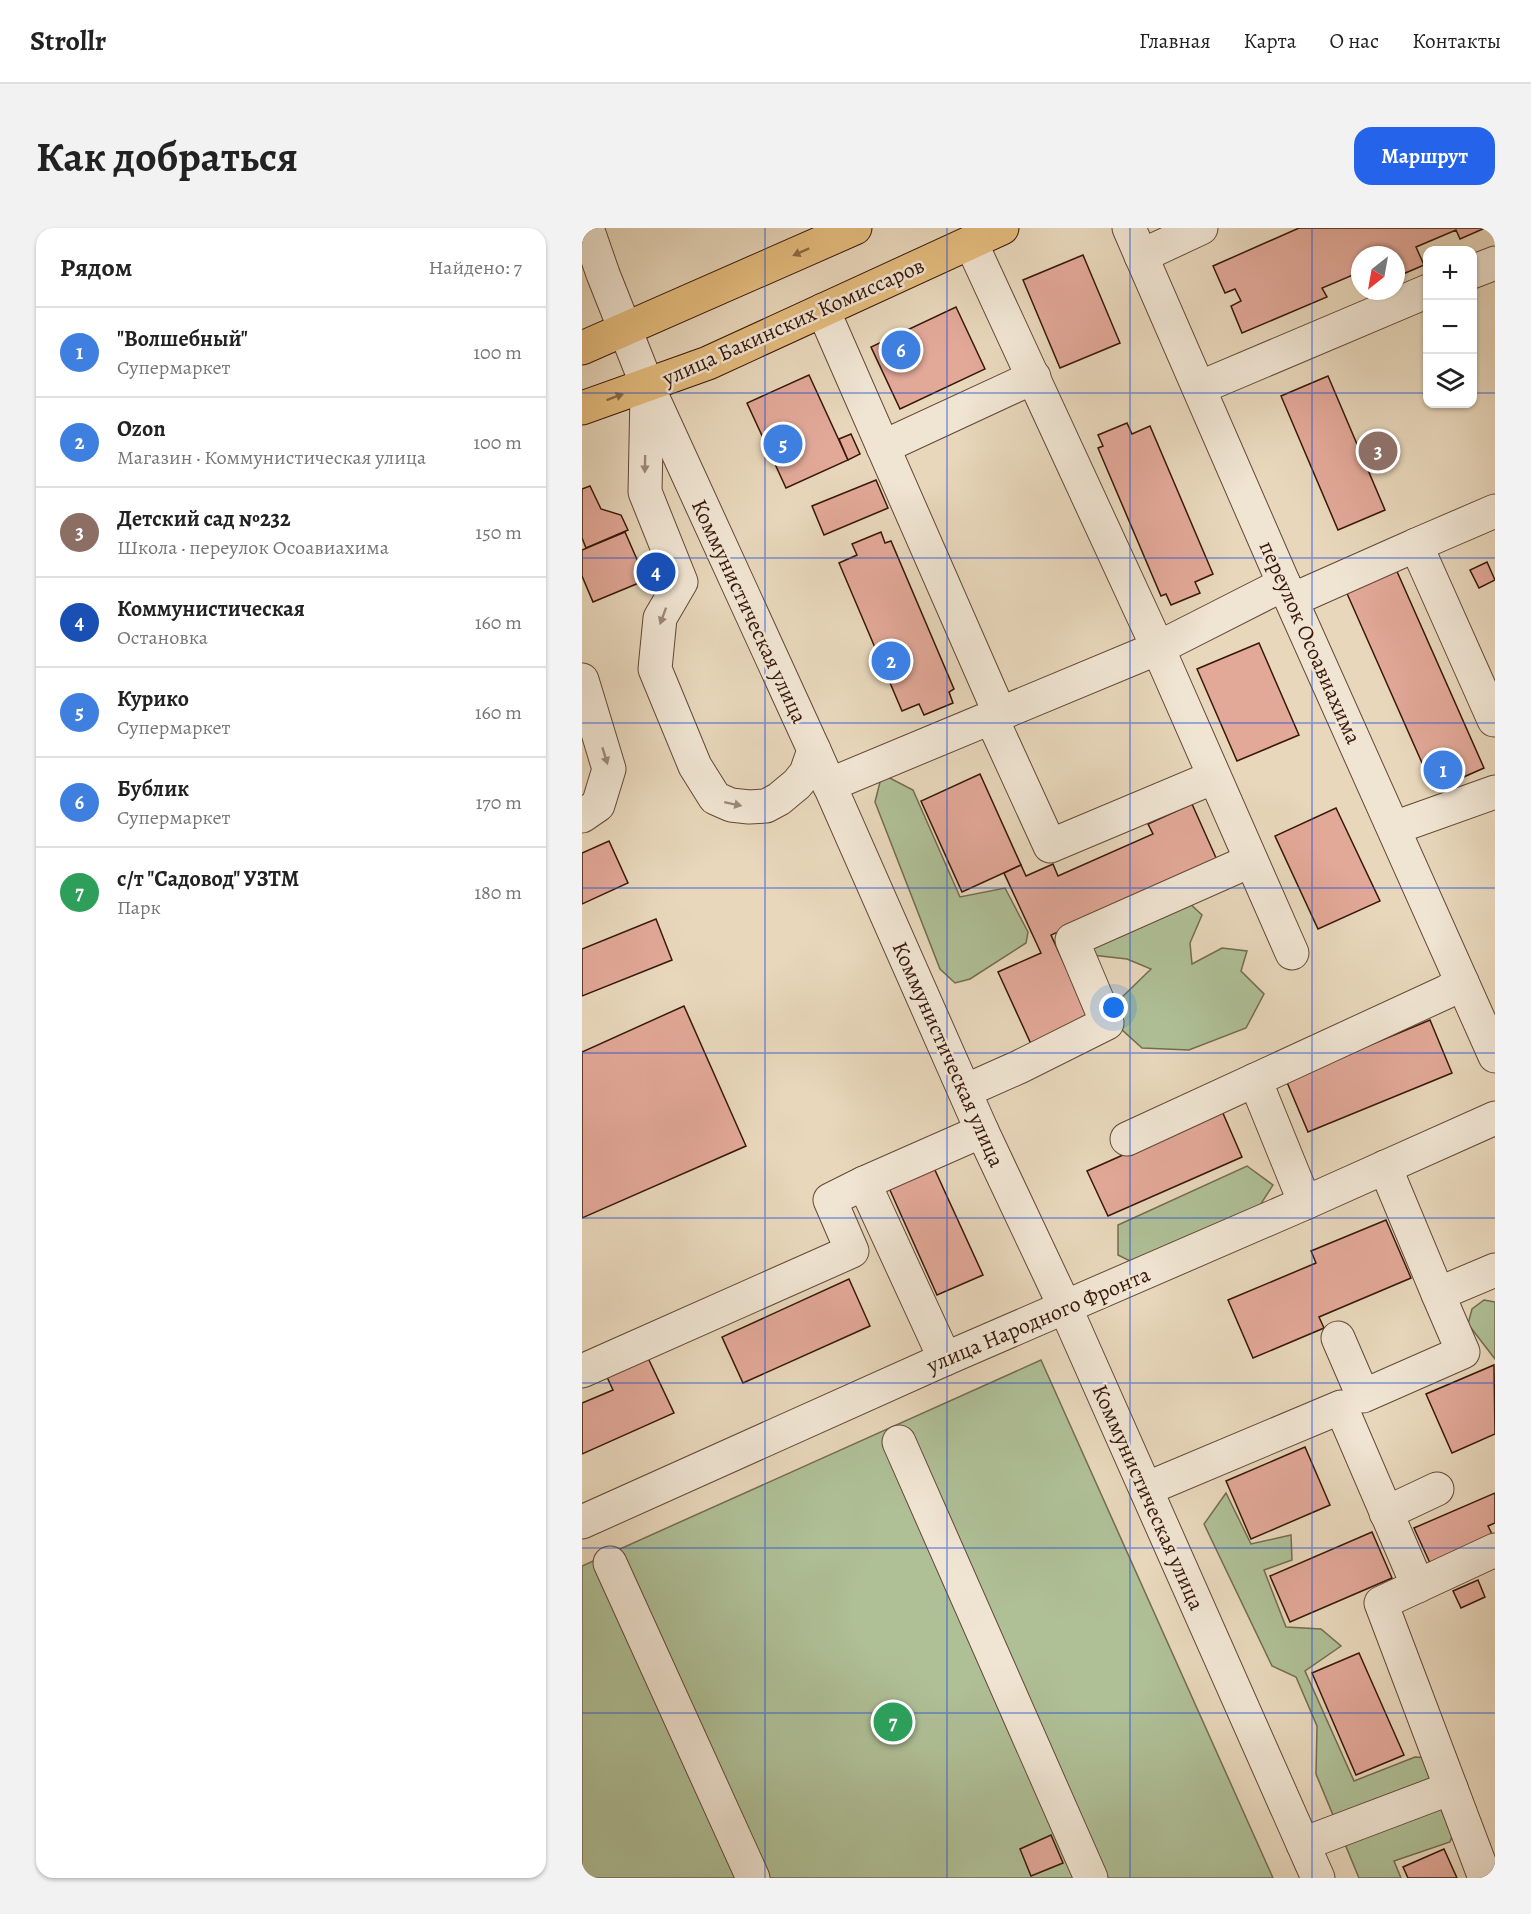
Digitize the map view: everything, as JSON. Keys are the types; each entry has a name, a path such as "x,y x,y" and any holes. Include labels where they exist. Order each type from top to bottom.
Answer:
{"main road":[{"path":"582,348 855,228"},
{"name":"улица Бакинских Комиссаров","path":"582,408 708,363 1002,228"}],"street":[{"name":"Коммунистическая улица","path":"587,228 647,385 814,750 982,1131 1065,1307 1318,1878"},
{"path":"1135,242 1201,228"},
{"name":"переулок Осоавиахима","path":"1135,242 1495,1056"},
{"path":"971,243 1158,648 1292,953"},
{"path":"1477,270 1495,263"},
{"path":"1199,388 1423,293"},
{"path":"823,310 883,447 1050,846 1215,777"},
{"path":"883,447 1034,377"},
{"path":"647,385 645,492 681,582 660,618 655,669 695,766 715,798 731,805 766,806 779,799 797,784 806,773 814,750"},
{"path":"829,785 1288,592 1416,545 1495,511"},
{"path":"1416,545 1494,720"},
{"path":"582,680 609,770 598,805 582,816"},
{"path":"1394,828 1495,792"},
{"path":"964,1091 1019,1067 1107,1023 1072,940 1250,861"},
{"path":"1127,1139 1446,992 1462,982"},
{"path":"1256,1080 1305,1203"},
{"name":"улица Народного Фронта","path":"582,1522 945,1359 1495,1118"},
{"path":"582,1371 852,1251 830,1200 982,1131"},
{"path":"1146,1489 1352,1402 1463,1352 1384,1167"},
{"path":"864,1183 945,1359"},
{"path":"1438,1294 1495,1270"},
{"path":"1338,1338 1352,1402 1386,1513 1418,1586"},
{"path":"899,1442 1091,1878"},
{"path":"1386,1513 1437,1488"},
{"path":"1485,1878 1381,1603 1495,1550"},
{"path":"610,1563 753,1878"},
{"path":"1303,1844 1451,1788"}],"green space":[{"path":"882,774 913,790 960,897 1005,888 1028,932 1026,943 970,979 955,983 940,969 875,802"},
{"path":"1186,900 1202,915 1190,943 1192,964 1222,948 1247,951 1241,971 1264,994 1246,1028 1189,1050 1142,1048 1120,1028 1115,1004 1151,969 1127,959 1092,955 1096,938"},
{"path":"1247,1166 1273,1185 1257,1210 1132,1262 1118,1255 1118,1225"},
{"path":"1484,1300 1495,1302 1495,1359 1468,1324 1472,1309"},
{"path":"1041,1360 1273,1878 582,1878 582,1566"},
{"path":"1226,1493 1251,1544 1291,1535 1292,1560 1264,1570 1286,1627 1321,1629 1341,1646 1305,1671 1354,1781 1415,1757 1430,1758 1456,1825 1450,1842 1394,1861 1401,1878 1359,1878 1316,1774 1317,1726 1296,1677 1272,1666 1204,1524"}],"building":[{"path":"1299,228 1485,228 1460,239 1456,230 1416,247 1423,265 1405,273 1405,246 1351,246 1351,276 1322,288 1327,297 1242,333 1231,306 1241,301 1235,289 1225,293 1213,266"},
{"path":"1083,255 1120,343 1060,368 1023,280"},
{"path":"956,307 985,369 900,409 871,347"},
{"path":"809,375 848,460 786,488 747,403"},
{"path":"1328,376 1385,510 1338,530 1281,396"},
{"path":"1127,423 1132,434 1150,426 1213,574 1195,582 1200,593 1171,605 1166,594 1161,596 1098,448 1103,446 1098,435"},
{"path":"851,434 860,454 848,460 839,439"},
{"path":"876,480 888,508 824,535 812,506"},
{"path":"590,486 601,509 621,515 628,530 586,548 582,538 582,489"},
{"path":"625,532 646,580 593,602 582,576 582,550"},
{"path":"881,532 885,543 891,541 954,689 949,692 953,703 924,715 919,704 902,711 839,563 857,555 852,544"},
{"path":"1487,562 1495,580 1479,588 1470,570"},
{"path":"1395,567 1484,768 1434,790 1345,589"},
{"path":"1259,643 1299,735 1237,761 1197,669"},
{"path":"980,774 1021,865 962,892 921,801"},
{"path":"1192,804 1217,860 1051,935 1089,1018 1031,1044 998,972 1041,953 1004,873 1021,865 1026,876 1053,864 1058,876 1153,834 1148,824"},
{"path":"1336,808 1380,901 1318,929 1275,836"},
{"path":"609,841 628,883 582,904 582,853"},
{"path":"656,919 672,960 582,996 582,949"},
{"path":"684,1006 746,1146 582,1218 582,1052"},
{"path":"1430,1020 1452,1073 1308,1132 1286,1080"},
{"path":"1222,1111 1242,1157 1108,1216 1087,1171"},
{"path":"934,1168 983,1275 937,1295 889,1188"},
{"path":"1386,1220 1411,1278 1319,1317 1324,1328 1253,1358 1228,1300 1316,1263 1311,1251"},
{"path":"849,1279 870,1326 743,1383 722,1337"},
{"path":"648,1358 674,1413 582,1454 582,1403 613,1390 607,1377"},
{"path":"1494,1365 1495,1434 1452,1453 1426,1394"},
{"path":"1305,1447 1330,1505 1251,1539 1226,1481"},
{"path":"1495,1493 1495,1523 1488,1526 1493,1536 1430,1563 1414,1528"},
{"path":"1372,1532 1392,1578 1290,1622 1270,1576"},
{"path":"1478,1580 1485,1597 1461,1608 1453,1591"},
{"path":"1359,1653 1404,1755 1356,1775 1312,1673"},
{"path":"1051,1835 1063,1863 1031,1876 1020,1849"},
{"path":"1444,1849 1457,1878 1408,1878 1403,1867"}],"place":[{"name":"Бублик","path":"901,350"},
{"name":"Курико","path":"783,444"},
{"name":"Детский сад №232","path":"1378,451"},
{"name":"Коммунистическая","path":"656,572"},
{"name":"Ozon","path":"891,661"},
{"name":"\"Волшебный\"","path":"1443,770"},
{"name":"с/т \"Садовод\" УЗТМ","path":"893,1722"}]}
